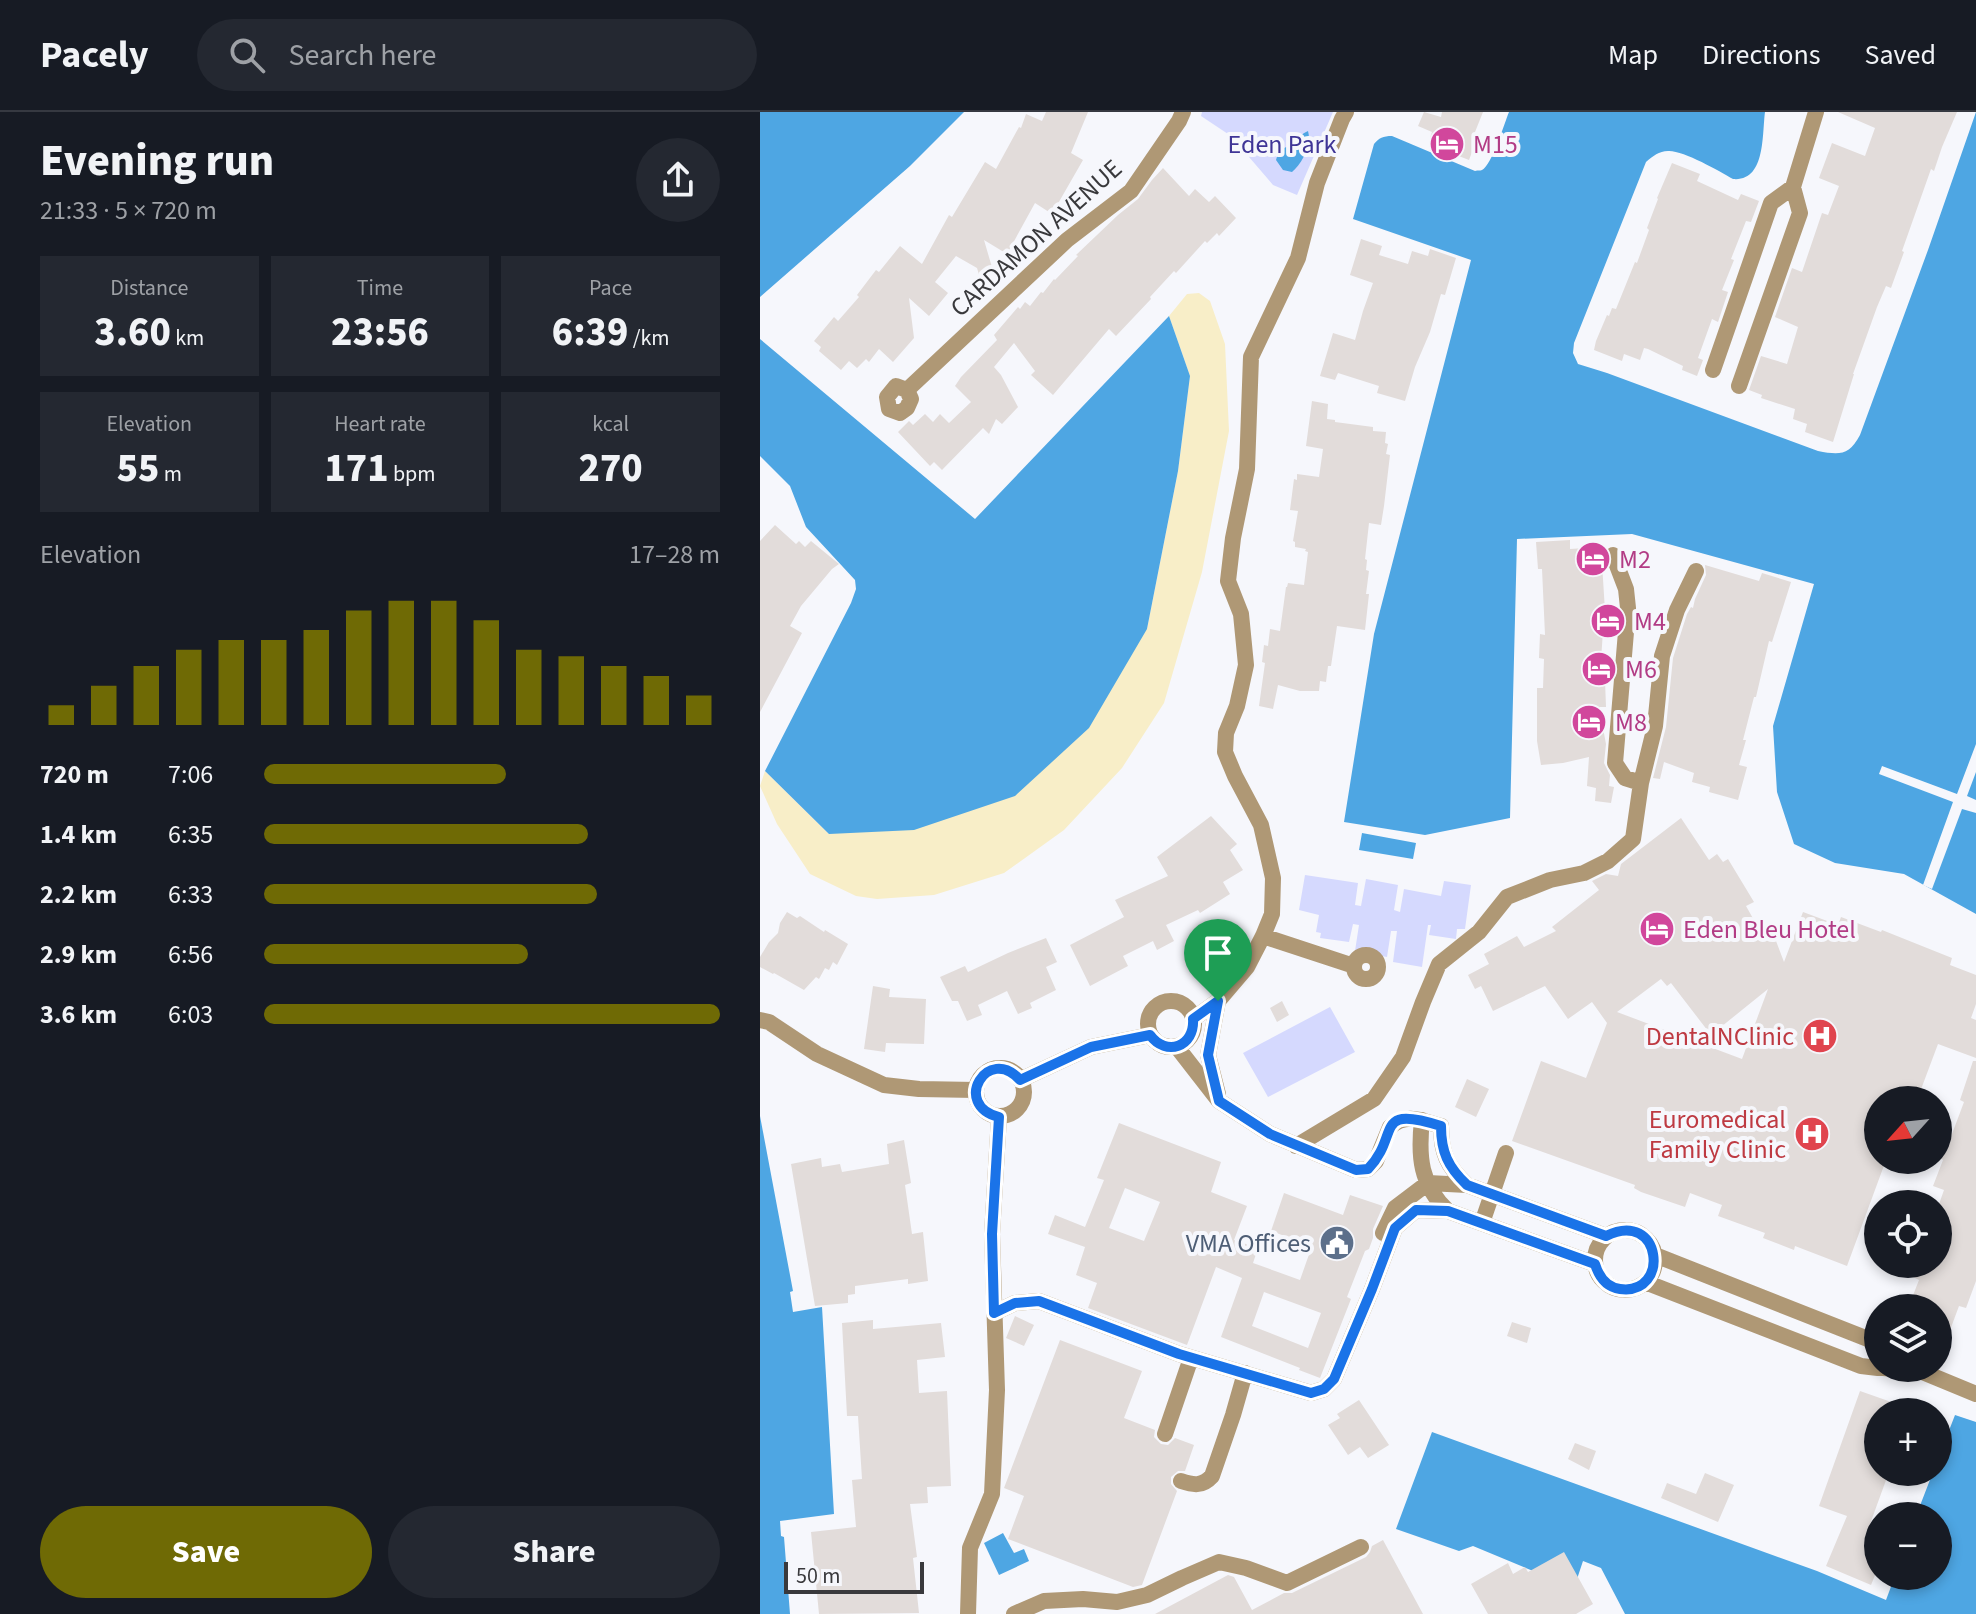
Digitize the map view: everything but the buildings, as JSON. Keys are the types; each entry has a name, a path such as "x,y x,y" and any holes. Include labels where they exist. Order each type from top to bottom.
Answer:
{"street":[{"name":"CARDAMON AVENUE","path":"907,390 1067,240 1131,191 1183,112"},
{"path":"1193,1019 1218,1001 1247,967 1272,914 1273,878 1261,825 1225,752 1226,733 1237,706 1246,665 1241,614 1228,581 1247,469 1251,357 1298,258 1317,183 1346,112"},
{"path":"1739,386 1800,213 1793,187 1816,112"},
{"path":"1713,370 1771,203 1793,187"},
{"path":"1613,555 1626,589 1628,608 1615,763 1625,778 1641,783"},
{"path":"1296,1146 1374,1099 1403,1057 1439,964 1479,932 1507,897 1550,880 1584,873 1608,861 1633,839 1641,783 1655,726 1662,656 1677,610 1696,571"},
{"path":"1263,936 1354,966"},
{"path":"1218,1001 1208,1055 1219,1101"},
{"path":"1178,1002 1190,1012 1194,1026 1188,1039 1177,1047 1162,1045 1150,1035 1148,1020 1151,1012 1162,1003 1178,1002"},
{"path":"760,1020 769,1022 817,1054 884,1085 976,1090"},
{"path":"1020,1080 1091,1047 1150,1035"},
{"path":"1177,1047 1219,1101 1270,1134 1356,1170 1368,1169 1376,1161 1394,1123 1406,1118 1441,1126 1441,1143 1446,1159 1454,1173 1467,1185"},
{"path":"999,1068 1007,1069 1020,1080 1022,1102 1012,1113 999,1117 984,1111 976,1097 976,1090 983,1074 999,1068"},
{"path":"968,1614 970,1548 992,1494 997,1390 992,1234 999,1117"},
{"path":"1422,1120 1419,1149 1425,1178 1448,1211"},
{"path":"1482,1223 1506,1153"},
{"path":"1357,1323 1375,1250 1395,1208 1428,1183 1467,1185 1606,1236"},
{"path":"994,1313 1015,1303 1039,1301 1191,1358 1311,1393 1324,1389 1334,1379 1395,1228 1416,1210 1448,1211 1595,1264"},
{"path":"1627,1229 1640,1233 1650,1243 1655,1265 1645,1282 1625,1290 1614,1288 1598,1274 1595,1254 1606,1236 1627,1229"},
{"path":"1655,1255 1864,1337"},
{"path":"1645,1282 1864,1366"},
{"path":"1165,1434 1191,1358"},
{"path":"1181,1481 1197,1485 1212,1476 1245,1373"},
{"path":"1946,1382 1976,1394"},
{"path":"1014,1614 1044,1601 1083,1599 1117,1602 1147,1595 1219,1562 1287,1583 1361,1547"}],"green space":[{"name":"Eden Park","path":"1202,112 1333,112 1297,195 1273,185 1231,136 1201,116"},
{"path":"1305,875 1358,883 1355,905 1361,906 1366,879 1398,885 1394,910 1400,912 1404,889 1441,896 1444,881 1471,885 1465,929 1457,929 1456,939 1429,935 1431,925 1428,925 1422,967 1393,962 1397,931 1391,931 1387,957 1355,951 1359,925 1353,924 1349,942 1320,938 1321,933 1316,932 1319,915 1299,910"},
{"path":"1330,1007 1355,1052 1268,1097 1243,1053"}],"sand":[{"path":"1199,293 1210,301 1225,344 1229,431 1202,572 1164,703 1122,768 1064,830 1004,873 934,895 877,899 856,896 810,874 777,824 760,786 765,771 829,834 1147,629 1178,471 1190,376 1169,316 1187,294"}],"water":[{"path":"760,112 964,112 910,166 760,297"},
{"path":"1509,112 1765,112 1757,165 1744,178 1733,179 1675,152 1659,153 1646,162 1574,343 1573,353 1578,364 1818,451 1838,453 1852,447 1860,435 1976,112 1976,914 1904,874 1835,863 1794,844 1777,792 1773,726 1814,584 1632,534 1517,539 1510,818 1425,835 1344,822 1374,634 1471,260 1353,219 1374,144 1380,139 1392,136 1475,171 1481,170 1494,153"},
{"path":"1308,131 1307,148 1299,164 1292,172 1283,170 1276,160 1279,150"},
{"path":"1169,316 1190,376 1178,471 1147,629 1089,728 1015,796 914,830 829,834 765,771 851,603 856,589 855,580 806,527 790,486 760,456 760,339 975,519"},
{"path":"1362,833 1416,843 1413,859 1359,850"},
{"path":"760,1116 793,1291 790,1292 793,1312 822,1307 834,1514 780,1521 790,1614 760,1614"},
{"path":"1955,1415 1976,1422 1976,1614 1625,1614 1601,1568 1583,1561 1574,1588 1473,1546 1459,1551 1396,1529 1432,1432 1817,1571 1886,1600 1890,1590 1952,1590 1952,1502 1921,1502 1928,1486 1952,1486 1952,1423"},
{"path":"1003,1533 1014,1553 1024,1549 1029,1561 999,1575 984,1543"}],"pier":[{"path":"1976,744 1976,772 1967,796 1976,800 1976,813 1962,809 1932,889 1923,885 1953,802 1879,774 1882,766 1957,794"}],"place":[{"name":"M15","path":"1447,144"},
{"name":"M2","path":"1593,559"},
{"name":"M4","path":"1608,621"},
{"name":"M6","path":"1599,669"},
{"name":"M8","path":"1589,722"},
{"name":"Eden Bleu Hotel","path":"1657,929"},
{"name":"DentalNClinic","path":"1820,1036"},
{"name":"Euromedical Family Clinic","path":"1812,1134"},
{"name":"VMA Offices","path":"1337,1243"}],"route":[{"path":"1218,1001 1208,1055 1219,1101 1270,1134 1356,1170 1368,1169 1376,1161 1390,1127 1397,1120 1422,1120 1441,1126 1441,1143 1446,1159 1454,1173 1467,1185 1606,1236 1627,1229 1640,1233 1650,1243 1655,1255 1651,1275 1636,1288 1614,1288 1598,1274 1595,1264 1448,1211 1416,1210 1395,1228 1334,1379 1324,1389 1311,1393 1179,1354 1039,1301 1015,1303 994,1313 992,1234 999,1117 984,1111 976,1097 978,1082 983,1074 999,1068 1007,1069 1020,1080 1091,1047 1150,1035 1162,1045 1177,1047 1192,1033 1193,1019 1218,1001"}]}
